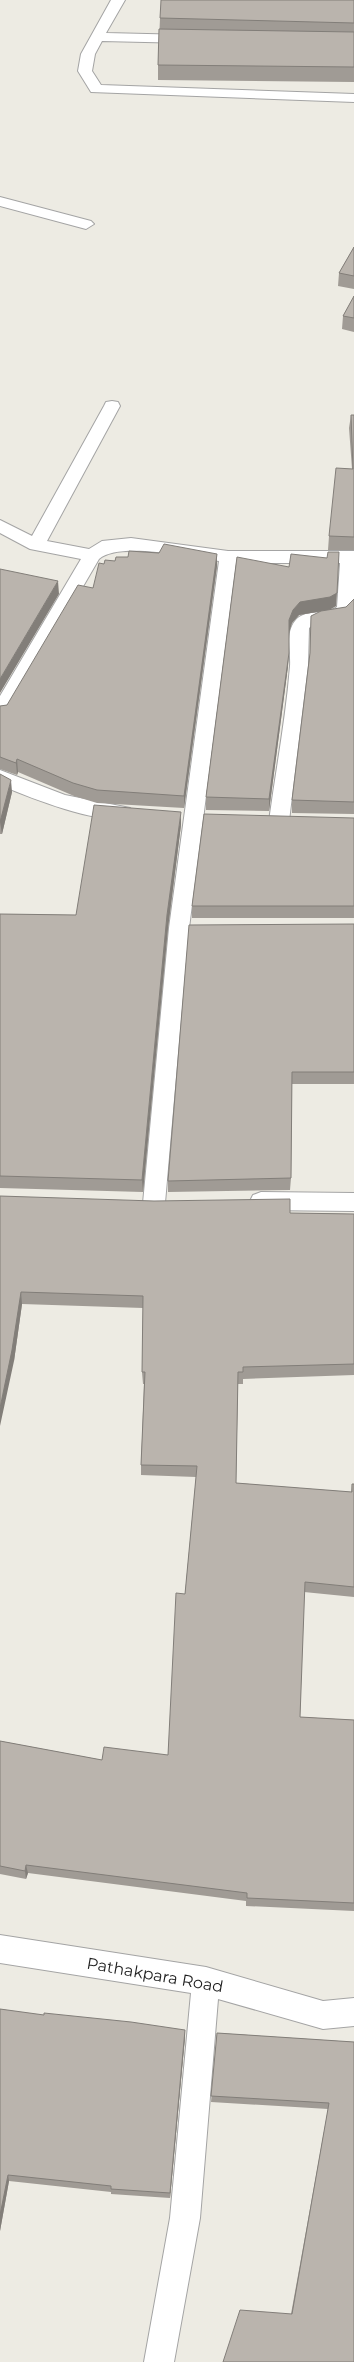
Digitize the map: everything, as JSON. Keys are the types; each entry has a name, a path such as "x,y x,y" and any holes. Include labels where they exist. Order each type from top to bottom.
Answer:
{"street":[{"path":"118,0 88,54 85,71 96,89 354,98"},
{"path":"98,37 199,39"},
{"path":"0,201 86,224"},
{"path":"36,545 112,406"},
{"path":"0,526 36,545 92,555"},
{"path":"0,712 92,555 102,547 131,544 228,557 352,557 346,609 340,616 328,619 314,618 304,622 300,628 299,662 279,821"},
{"path":"154,1203 202,817 228,557"},
{"path":"0,776 36,793 96,811 144,816"},
{"path":"173,816 202,817"},
{"path":"131,1202 177,1203"},
{"path":"238,1202 354,1202"},
{"name":"Pathakpara Road","path":"0,1949 206,1981 323,2016 354,2012"},
{"path":"159,2362 185,2218 206,1981"}],"building":[{"path":"161,0 354,0 354,23 160,18"},
{"path":"159,29 354,32 354,67 158,65"},
{"path":"354,247 354,276 339,273"},
{"path":"354,296 354,318 343,316"},
{"path":"351,415 354,415 354,537 329,536 336,468 353,469"},
{"path":"164,544 217,554 184,796 97,790 73,783 17,759 16,763 0,757 0,706 7,705 78,585 93,588 99,563 104,564 105,560 115,561 116,557 128,557 129,551 159,553"},
{"path":"328,552 339,552 337,593 330,597 300,602 293,610 289,620 289,653 269,799 206,797 237,557 289,567 291,554 327,558"},
{"path":"0,569 58,581 0,679"},
{"path":"354,599 354,802 292,800 310,653 311,616 321,611 346,607"},
{"path":"0,774 11,780 0,822"},
{"path":"94,805 181,812 167,915 142,1180 0,1176 0,914 76,915"},
{"path":"204,814 354,818 354,906 192,906"},
{"path":"354,924 354,1072 292,1072 291,1178 168,1181 189,925"},
{"path":"0,1196 154,1201 290,1199 290,1213 354,1214 354,1364 243,1367 243,1372 238,1372 236,1483 352,1492 352,1484 354,1484 354,1587 305,1582 300,1717 354,1720 354,1903 247,1898 247,1893 26,1865 25,1871 0,1866 0,1741 102,1760 104,1747 168,1755 176,1593 185,1594 197,1466 141,1465 145,1372 142,1372 143,1296 21,1292 12,1350 0,1408"},
{"path":"0,2009 44,2015 44,2013 131,2022 185,2030 170,2193 111,2189 111,2186 8,2175 0,2215"},
{"path":"217,2033 354,2042 354,2362 223,2362 240,2310 292,2314 329,2103 211,2096"}]}
